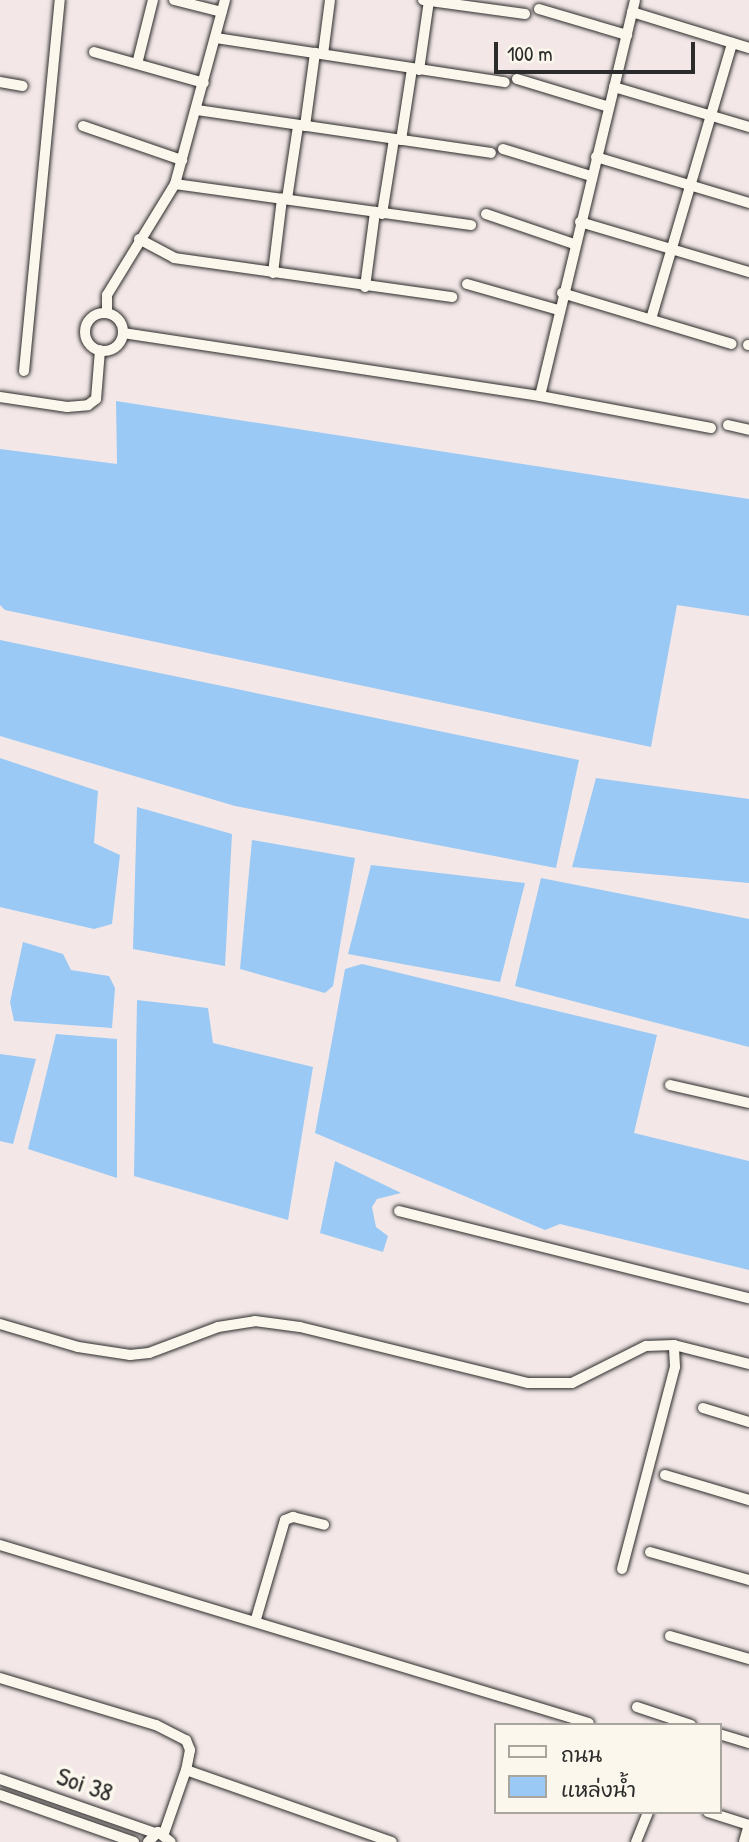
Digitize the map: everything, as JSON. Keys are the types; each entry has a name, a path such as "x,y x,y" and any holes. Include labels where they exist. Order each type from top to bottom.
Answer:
{"street":[{"path":"24,371 60,0"},
{"path":"137,64 153,0"},
{"path":"174,0 222,12"},
{"path":"107,313 107,295 175,184 225,0"},
{"path":"273,273 284,199 330,0"},
{"path":"540,396 562,293 635,0"},
{"path":"365,287 378,213 416,70 431,1 525,14"},
{"path":"540,9 627,35"},
{"path":"632,12 749,48"},
{"path":"216,38 505,82"},
{"path":"651,319 732,43"},
{"path":"94,52 204,83"},
{"path":"517,79 609,107"},
{"path":"0,82 23,86"},
{"path":"614,87 749,127"},
{"path":"197,110 491,153"},
{"path":"83,125 182,160"},
{"path":"503,149 591,176"},
{"path":"596,157 749,203"},
{"path":"175,184 471,225"},
{"path":"486,214 574,244"},
{"path":"580,222 749,272"},
{"path":"139,239 174,258 365,287 452,297"},
{"path":"467,284 558,310"},
{"path":"562,293 732,344"},
{"path":"107,313 121,324 123,333 114,348 100,350 89,344 86,327 98,314 107,313"},
{"path":"123,333 540,396 711,428"},
{"path":"0,397 67,407 88,405 96,399 100,350"},
{"path":"728,425 749,430"},
{"path":"670,1085 749,1103"},
{"path":"399,1210 749,1298"},
{"path":"0,1324 78,1347 130,1355 149,1353 218,1327 256,1321 300,1327 527,1383 551,1385 590,1378 646,1346 674,1345 749,1364"},
{"path":"622,1569 676,1367 674,1345"},
{"path":"703,1408 749,1422"},
{"path":"665,1475 749,1500"},
{"path":"257,1619 285,1520 293,1517 324,1525"},
{"path":"0,1545 257,1619 589,1723"},
{"path":"650,1552 749,1580"},
{"path":"670,1636 749,1659"},
{"path":"0,1678 174,1732 190,1750 186,1770 160,1838"},
{"path":"637,1707 685,1723"},
{"path":"721,1735 749,1744"},
{"path":"186,1770 392,1842"},
{"name":"Soi 38","path":"0,1779 160,1838"},
{"path":"0,1796 134,1842"},
{"path":"636,1842 647,1814"},
{"path":"714,1814 749,1825 744,1842"}],"water":[{"path":"116,401 749,499 749,616 677,605 651,747 5,610 0,605 0,449 117,464"},
{"path":"0,640 579,760 556,868 235,806 0,736"},
{"path":"0,758 98,791 94,843 120,855 112,924 94,929 0,907"},
{"path":"596,778 749,799 749,883 572,867"},
{"path":"137,807 232,834 225,966 133,949"},
{"path":"252,840 355,858 333,986 325,993 240,969"},
{"path":"371,865 525,883 500,982 348,954"},
{"path":"541,878 749,919 749,1047 515,986"},
{"path":"23,942 63,954 71,970 109,976 115,988 112,1028 14,1021 10,1002"},
{"path":"362,964 657,1035 634,1133 749,1161 749,1270 560,1224 545,1230 315,1133 345,969"},
{"path":"137,1000 208,1008 213,1043 313,1067 288,1220 134,1176"},
{"path":"56,1034 117,1039 117,1178 28,1149"},
{"path":"0,1054 36,1059 13,1144 0,1141"},
{"path":"335,1161 401,1193 377,1199 372,1207 376,1227 388,1236 383,1252 320,1233"}]}
